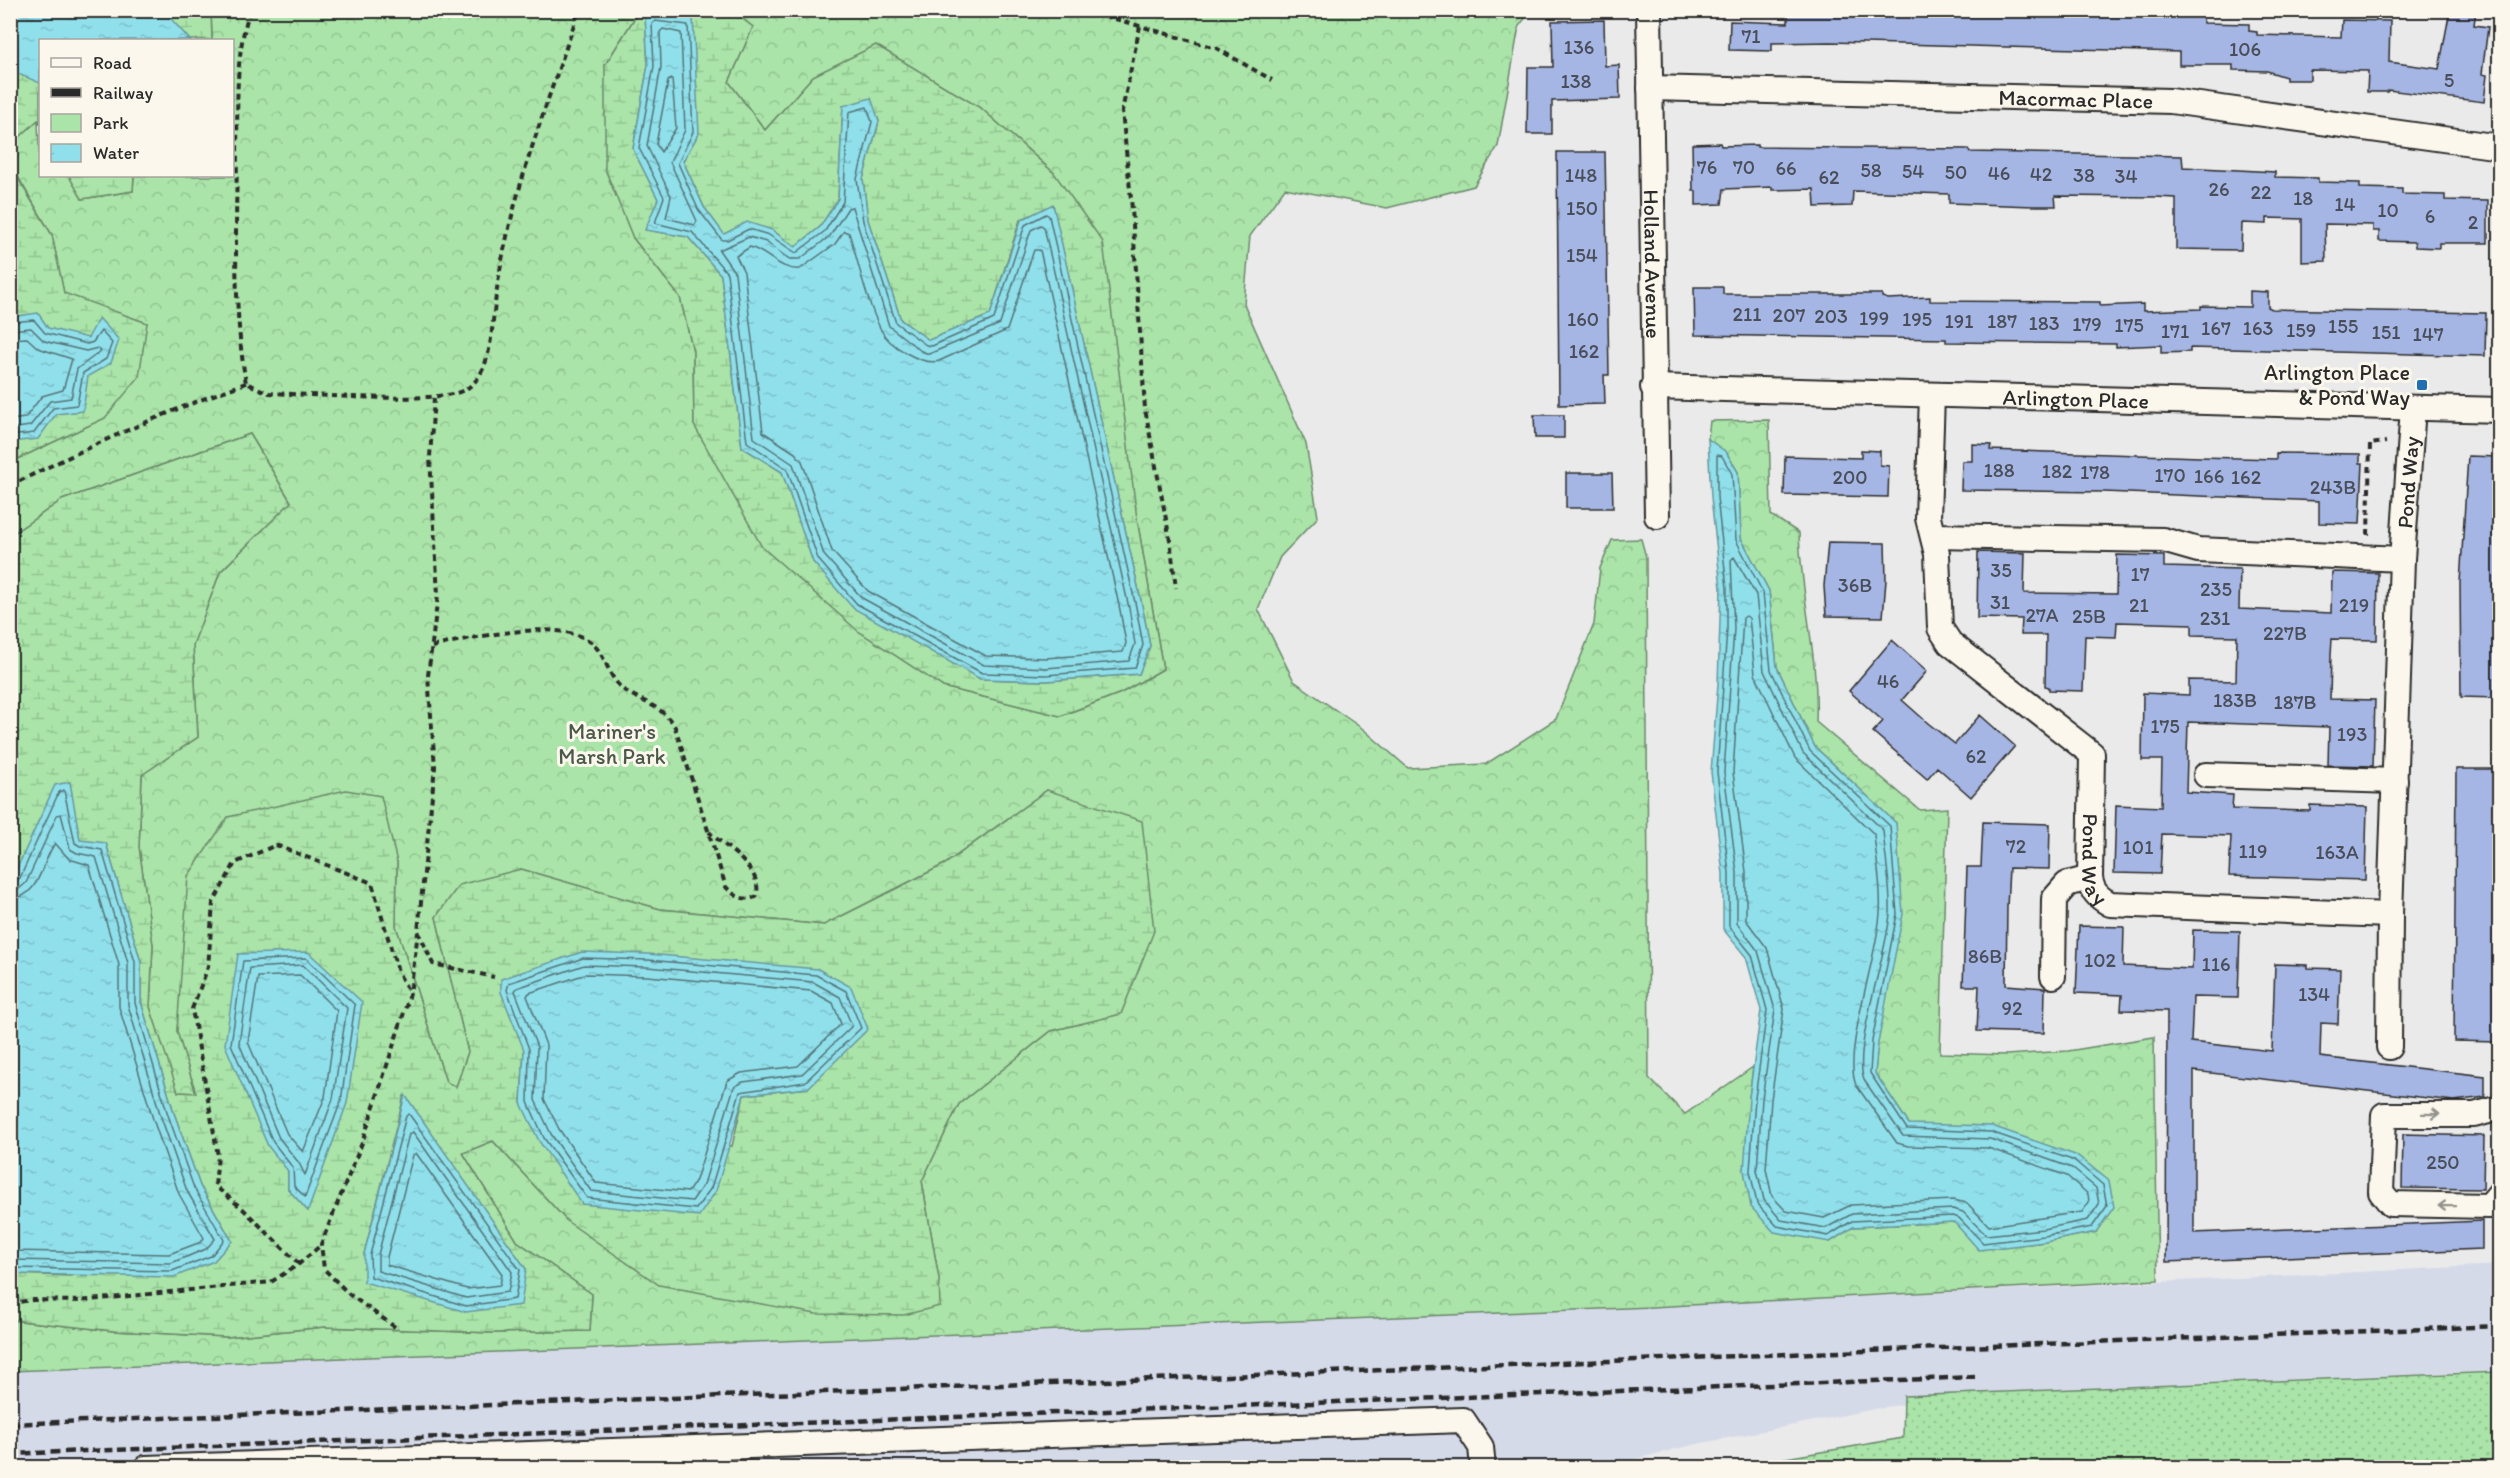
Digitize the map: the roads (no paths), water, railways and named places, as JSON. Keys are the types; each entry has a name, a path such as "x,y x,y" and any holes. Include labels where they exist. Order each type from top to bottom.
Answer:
{"street":[{"name":"Holland Avenue","path":"1649,10 1653,387 1657,516"},
{"name":"Macormac Place","path":"1650,88 2171,101 2499,147"},
{"name":"Arlington Place","path":"1653,387 2499,410"},
{"name":"Pond Way","path":"1932,395 1928,518 1937,554 1940,628 1950,643 2092,754 2090,878 2091,888 2098,897 2110,904 2390,915 2402,559 2413,408"},
{"name":"Pond Way","path":"1933,536 2163,540 2198,550 2402,559"},
{"path":"2206,775 2395,781"},
{"path":"2053,976 2054,899 2067,884 2090,878"},
{"path":"2389,1047 2390,915"},
{"path":"2499,1108 2474,1115 2384,1115 2380,1192 2391,1204 2450,1206 2489,1206 2499,1193"},
{"path":"146,1467 1463,1420 1481,1447 1483,1467"}],"water":[{"path":"10,11 164,11 189,39 39,39 39,83 11,71"},
{"path":"645,15 693,18 699,133 683,161 704,207 724,234 747,222 772,230 795,247 820,227 838,199 843,106 871,98 879,121 863,179 868,220 901,320 929,340 990,315 1021,220 1053,204 1150,646 1139,674 1046,681 980,679 853,608 813,562 782,472 742,447 721,275 688,237 645,230 658,199 633,149 648,65"},
{"path":"38,313 48,328 88,338 99,318 119,340 111,363 88,376 83,411 56,414 38,439 11,442 11,317"},
{"path":"1708,439 1726,452 1738,472 1741,538 1769,591 1777,667 1815,747 1896,823 1903,914 1878,1043 1875,1073 1909,1124 1992,1126 2078,1156 2109,1181 2114,1207 2096,1232 2045,1242 1979,1250 1954,1222 1853,1227 1830,1242 1774,1232 1751,1207 1744,1171 1749,1098 1761,1010 1746,957 1723,929 1723,874 1711,772 1718,684 1721,588 1711,497"},
{"path":"70,782 80,840 106,843 141,962 141,1002 174,1113 200,1186 232,1241 214,1261 174,1277 11,1274 11,878 55,785"},
{"path":"308,952 362,1002 347,1103 308,1211 288,1189 288,1171 268,1146 225,1045 238,954"},
{"path":"582,952 648,954 818,969 851,987 868,1029 808,1088 744,1095 716,1191 699,1216 582,1204 539,1141 521,1103 524,1050 501,992 501,979"},
{"path":"405,1095 526,1269 521,1305 466,1312 364,1282 364,1254"}],"railway":[{"path":"10,1424 2500,1326"},
{"path":"10,1454 1976,1377"}],"place":[{"name":"Arlington Place & Pond Way","path":"2422,385"}],"park label":[{"name":"Mariner's Marsh Park","path":"612,744"}]}
